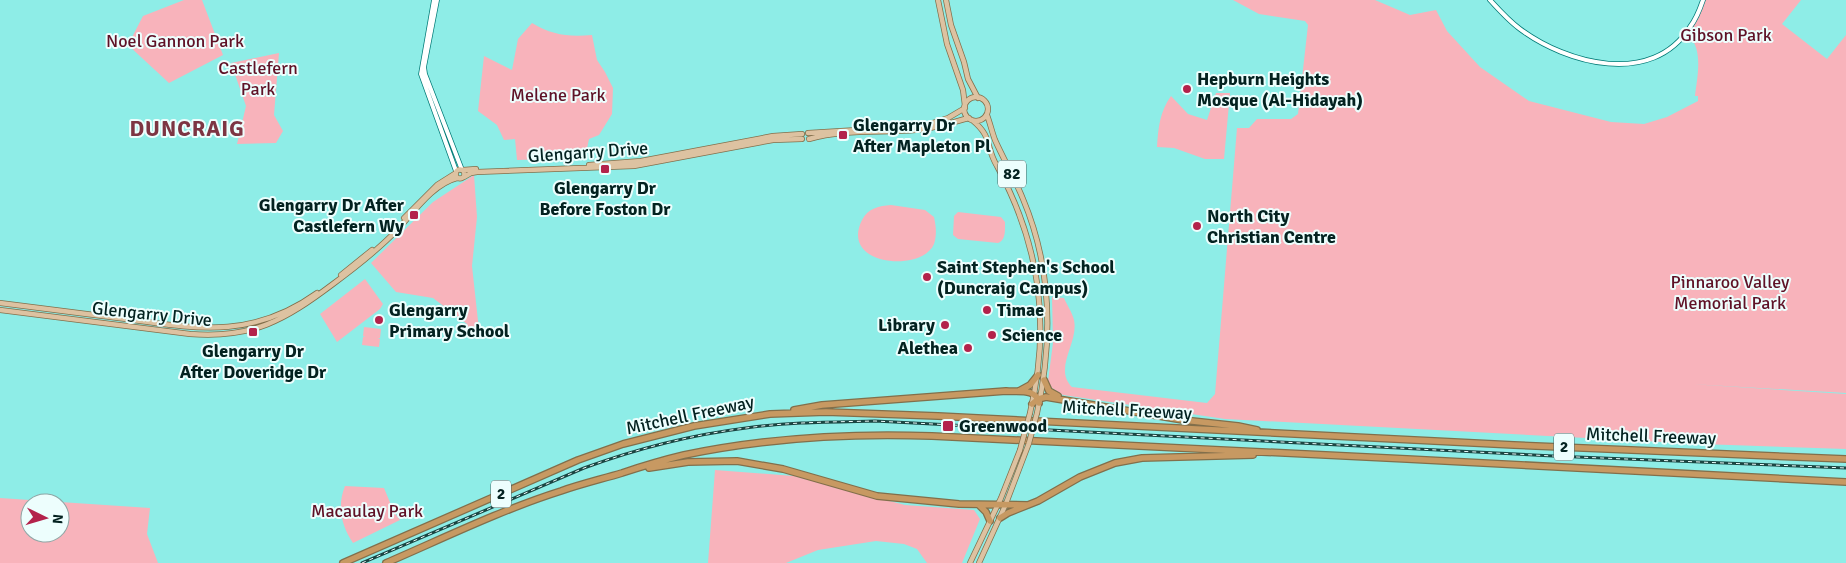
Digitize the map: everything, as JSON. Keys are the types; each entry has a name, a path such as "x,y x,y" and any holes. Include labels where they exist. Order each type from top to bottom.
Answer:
{"highway":[{"path":"1017,392 1030,385 1038,375"},
{"path":"1044,380 1053,394 1068,400"},
{"path":"770,414 822,405 1017,392 1038,398 1046,397 1068,400 1183,420 1238,426 1277,434"},
{"path":"1032,404 1038,398"},
{"name":"Mitchell Freeway","path":"343,563 578,460 606,450 694,426 770,414 826,412 919,415 1277,434 1846,459"},
{"name":"Mitchell Freeway","path":"386,563 492,517 560,491 622,473 692,454 750,444 827,436 880,434 932,436 1846,483"},
{"path":"1000,518 1008,512 1042,499 1080,477 1115,463 1142,458 1293,454"},
{"path":"622,473 688,462 737,461 783,469 877,496 905,500 979,505 1028,505"},
{"path":"979,505 986,512 990,521"}],"main road":[{"name":"82","path":"938,0 947,44 963,90 965,107 971,119 984,131 988,138 992,158 1014,198 1031,250 1037,277 1041,316 1037,413 1027,450 1000,518 979,563"},
{"name":"82","path":"946,0 951,26 968,79 978,98 987,104 987,115 994,138 1023,199 1045,275 1048,339 1044,380 1038,398"},
{"path":"809,136 827,131 923,126 948,118 965,107 968,101 978,98"},
{"path":"802,136 804,132 809,136 821,136 919,130 971,119 980,120 987,115"},
{"name":"Glengarry Drive","path":"0,303 194,328 230,327 266,320 296,307 336,278 382,241 437,185 459,172 635,162 773,136 802,136"},
{"name":"Glengarry Drive","path":"459,172 464,177 477,172 634,166 802,136"},
{"name":"Glengarry Drive","path":"0,310 190,334 216,335 245,332 282,319 307,304 375,251 438,188 451,180 459,172"},
{"path":"970,563 997,506 1020,450 1032,404"}],"street":[{"path":"435,0 421,74 459,172"},
{"path":"1490,0 1520,29 1552,47 1577,57 1616,65 1636,64 1645,61 1673,46 1690,27 1703,0"}],"green space":[{"name":"Noel Gannon Park","path":"184,0 202,0 223,55 169,83 128,45 143,16"},
{"path":"1233,0 1375,0 1410,15 1436,10 1447,31 1480,67 1529,101 1611,122 1644,124 1667,117 1698,101 1698,96 1695,96 1698,56 1693,41 1688,35 1703,0 1801,0 1782,24 1827,59 1846,35 1846,393 1690,384 1846,394 1846,449 1701,444 1225,419 1063,395 1052,388 1048,381 1053,343 1052,297 1064,298 1074,320 1075,329 1065,372 1067,380 1072,387 1207,403 1215,394 1237,128 1249,128 1257,119 1291,119 1298,114 1308,25 1305,21 1259,14"},
{"name":"Melene Park","path":"532,23 560,34 575,36 592,35 597,60 613,88 612,114 599,135 589,139 585,158 517,160 515,139 504,140 497,125 478,111 484,56 512,70 518,39"},
{"name":"Castlefern Park","path":"279,53 274,115 283,131 276,143 237,144 246,106 231,63"},
{"path":"1216,93 1230,93 1224,159 1205,159 1174,148 1157,147 1160,120 1171,96 1188,114 1207,120"},
{"path":"474,175 477,217 472,266 479,330 487,336 469,333 467,324 433,298 396,292 371,263 433,202"},
{"path":"891,205 925,210 934,217 935,241 927,253 914,259 900,261 885,260 872,255 862,247 858,235 864,216 874,208"},
{"path":"958,212 1001,217 1005,222 1001,242 958,239 953,235 954,216"},
{"path":"365,279 383,304 380,309 337,342 320,314"},
{"path":"364,327 381,329 380,338 378,338 380,339 379,347 362,345 363,337 365,336 363,336"},
{"path":"715,470 794,476 905,505 974,510 980,519 962,563 927,563 917,549 904,544 876,541 818,550 786,563 708,563"},
{"name":"Macaulay Park","path":"345,486 384,488 394,512 400,520 353,543 343,522 341,508"},
{"path":"0,498 20,499 20,543 70,543 70,503 150,508 147,534 158,563 0,563"}],"railway":[{"path":"362,563 584,468 623,455 704,435 794,423 875,421 1553,456 1846,468"}],"place":[{"name":"Hepburn Heights Mosque (Al-Hidayah)","path":"1187,89"},
{"name":"Glengarry Dr After Mapleton Pl","path":"843,135"},
{"name":"Glengarry Dr Before Foston Dr","path":"605,169"},
{"name":"Glengarry Dr After Castlefern Wy","path":"414,215"},
{"name":"North City Christian Centre","path":"1197,226"},
{"name":"Saint Stephen's School (Duncraig Campus)","path":"927,277"},
{"name":"Timae","path":"987,310"},
{"name":"Glengarry Primary School","path":"379,320"},
{"name":"Library","path":"945,325"},
{"name":"Glengarry Dr After Doveridge Dr","path":"253,332"},
{"name":"Science","path":"992,335"},
{"name":"Alethea","path":"968,348"},
{"name":"Greenwood","path":"948,426"}],"district":[{"name":"DUNCRAIG","path":"187,128"}],"park label":[{"name":"Gibson Park","path":"1726,35"},
{"name":"Pinnaroo Valley Memorial Park","path":"1730,292"}]}
